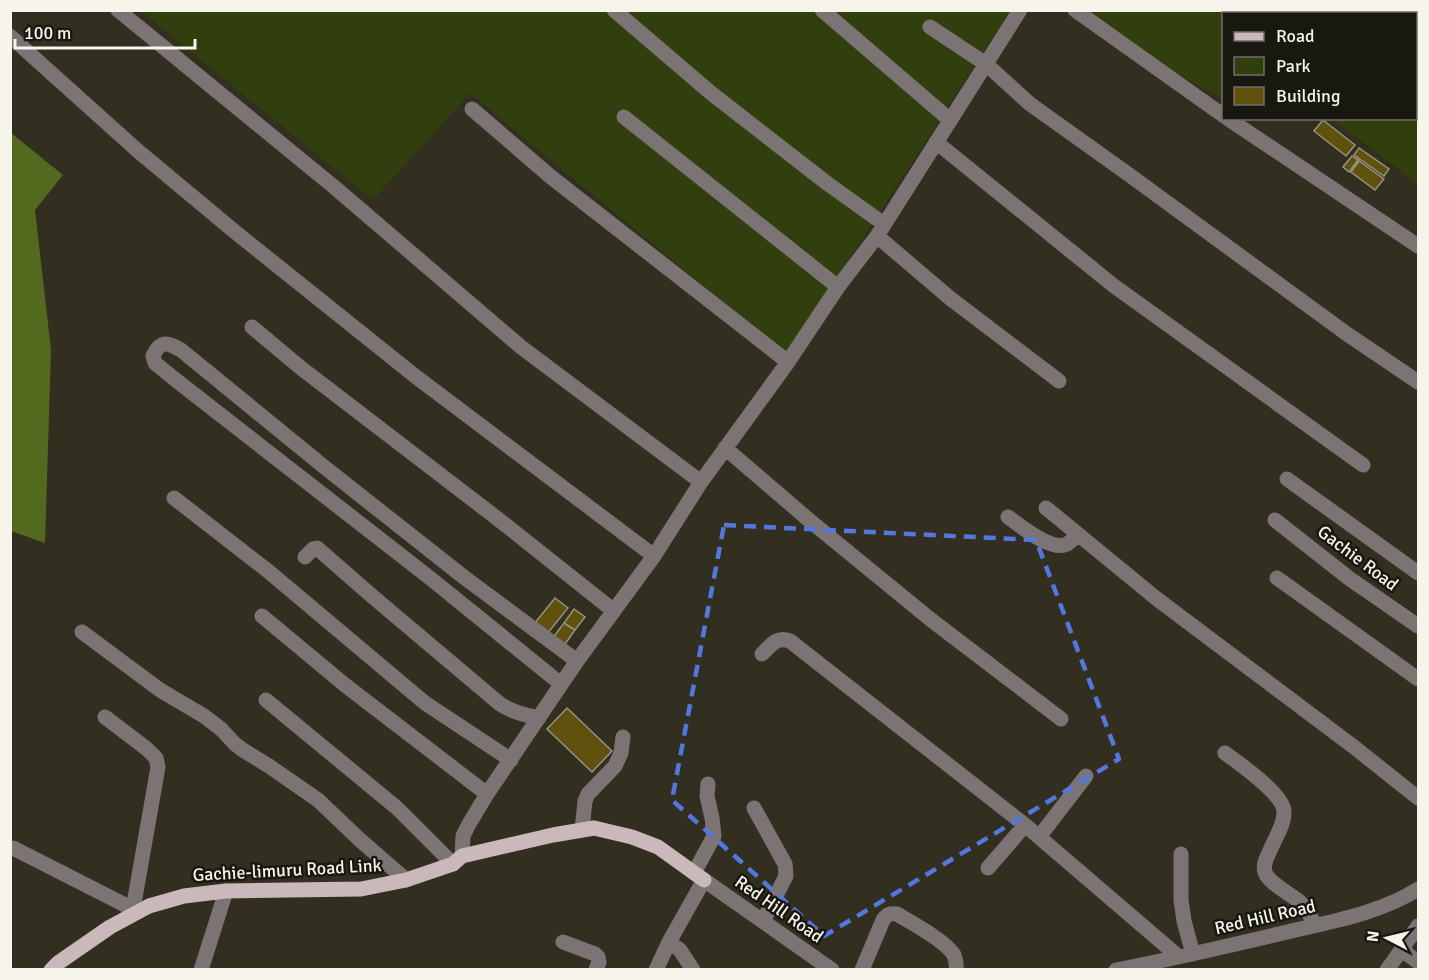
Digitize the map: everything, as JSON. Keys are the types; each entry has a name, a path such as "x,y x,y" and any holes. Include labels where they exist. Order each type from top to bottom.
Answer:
{"main road":[{"name":"Gachie-limuru Road Link","path":"51,969 133,912 184,896 226,891 361,889 406,880 458,860 553,835 594,828 658,847 699,876"}],"street":[{"path":"118,10 333,186 521,347 700,482"},
{"path":"614,10 711,93 828,184 880,230 951,299 1059,381"},
{"path":"822,10 950,120"},
{"path":"266,700 458,860 468,824 487,794 576,661 654,556 700,482 788,362 838,287 880,230 1020,10"},
{"path":"1075,10 1222,115"},
{"path":"930,27 986,64 1030,104 1347,334 1419,382"},
{"path":"10,36 138,151 234,231 415,376 654,556"},
{"path":"472,110 551,177 788,362"},
{"path":"624,117 838,287"},
{"path":"1230,120 1419,246"},
{"path":"936,142 1114,286 1363,465"},
{"path":"252,327 301,368 614,611"},
{"path":"561,684 430,578 172,377 155,363 153,356 156,351 165,343 182,351 465,579 576,661"},
{"path":"724,448 930,619 1061,719"},
{"path":"1287,479 1419,573"},
{"path":"174,498 268,571 425,703 511,760"},
{"path":"1046,508 1157,599 1419,798"},
{"path":"1008,517 1049,544 1065,546 1077,534"},
{"name":"Gachie Road","path":"1275,520 1350,579 1419,626"},
{"path":"305,557 312,549 317,548 500,704 523,715 539,718"},
{"path":"1277,578 1419,679"},
{"path":"262,616 345,685 487,794"},
{"path":"82,632 160,690 204,716 243,750 318,800 358,839 406,880"},
{"path":"762,654 777,640 783,638 790,641 1025,825 1186,956"},
{"path":"13,849 133,912 158,767 156,758 147,749 105,717"},
{"path":"582,830 585,801 588,794 615,766 624,738"},
{"path":"1225,753 1274,792 1281,801 1284,808 1282,823 1265,862 1264,870 1269,879 1305,908 1315,925"},
{"path":"1039,837 1086,776"},
{"path":"656,969 699,876 714,836 707,796 708,784"},
{"path":"754,808 785,864 786,870 786,876 763,921"},
{"path":"988,868 1025,825"},
{"path":"1181,854 1181,900 1186,956"},
{"name":"Red Hill Road","path":"699,876 832,969"},
{"name":"Red Hill Road","path":"1116,969 1186,956 1315,925 1385,906 1419,889"},
{"path":"201,969 226,891"},
{"path":"862,969 883,920 891,913 897,914 946,946 955,956 956,969"},
{"path":"1387,969 1419,926"},
{"path":"563,942 595,954 599,962 597,969"},
{"path":"669,942 680,950 693,969"},
{"path":"1402,950 1419,962"}],"highlighted area":[{"path":"724,525 1036,540 1119,759 824,936 672,800"}],"green space":[{"path":"1349,10 1352,12 1222,12 1222,98 1069,11"},
{"path":"141,11 1010,11 787,355 470,93 373,200"},
{"path":"1417,59 1418,60 1418,184 1333,120 1417,120"},
{"path":"11,133 63,175 35,210 51,350 45,543 11,531"}],"building":[{"path":"1323,120 1355,145 1346,156 1314,131"},
{"path":"1359,148 1389,169 1384,176 1354,155"},
{"path":"1352,156 1358,160 1349,172 1343,167"},
{"path":"1359,161 1384,179 1375,190 1351,172"},
{"path":"555,598 568,608 547,634 534,624"},
{"path":"574,609 585,617 575,630 564,623"},
{"path":"564,623 575,630 563,647 552,639"},
{"path":"567,708 612,751 592,772 547,729"}]}
